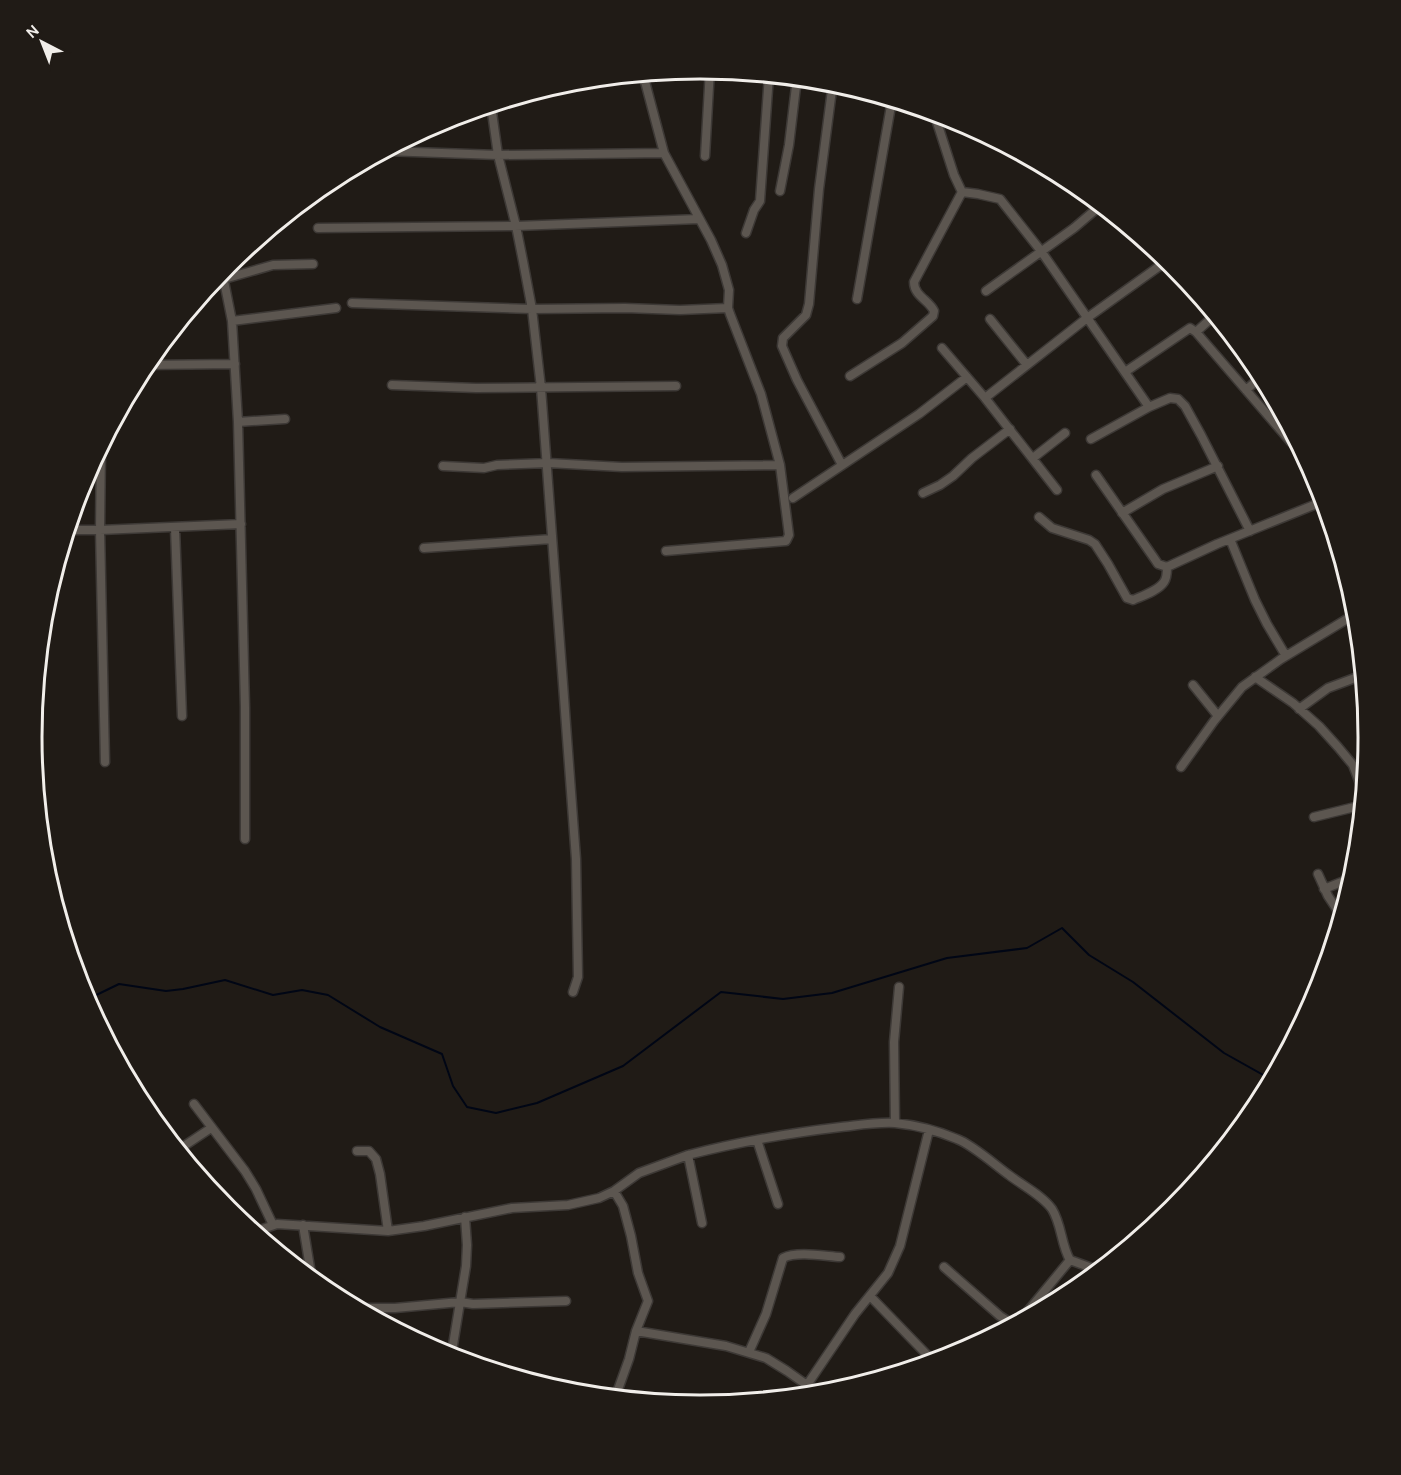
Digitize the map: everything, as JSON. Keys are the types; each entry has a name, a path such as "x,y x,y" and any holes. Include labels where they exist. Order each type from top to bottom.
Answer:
{"street":[{"path":"705,156 709,79"},
{"path":"645,81 664,153 711,240 722,266 729,290 728,308 761,394 780,465 789,535 786,542 666,551"},
{"path":"746,233 754,210 760,201 768,83"},
{"path":"780,191 789,145 796,87"},
{"path":"832,93 819,189 809,304 806,315 783,338 782,346 797,380 842,465"},
{"path":"857,299 891,107"},
{"path":"492,113 498,155 516,226 532,309 542,388 576,860 578,977 573,992"},
{"path":"937,124 962,192"},
{"path":"399,152 498,155 664,153"},
{"path":"962,192 1000,199 1041,251 1149,407"},
{"path":"850,376 902,344 933,316 932,305 914,289 914,282 962,192"},
{"path":"986,291 1074,228 1095,210"},
{"path":"318,228 516,226 699,219"},
{"path":"234,273 273,265 313,264"},
{"path":"985,398 1087,318 1160,266"},
{"path":"225,283 232,321 238,422 244,707 244,839"},
{"path":"352,303 532,309 728,308"},
{"path":"232,321 336,308"},
{"path":"990,319 1027,365"},
{"path":"1196,332 1209,320"},
{"path":"1125,372 1190,328 1196,332 1286,436"},
{"path":"942,348 985,398 1057,490"},
{"path":"158,365 235,364"},
{"path":"793,498 919,414 967,377"},
{"path":"1246,390 1255,382"},
{"path":"392,385 542,388 676,386"},
{"path":"1091,439 1149,407 1170,398 1178,399 1185,406 1218,466 1250,531"},
{"path":"238,422 285,419"},
{"path":"923,493 953,476 972,458 1010,429"},
{"path":"1033,458 1065,433"},
{"path":"443,466 484,468 497,465 548,463 622,467 780,465"},
{"path":"1122,513 1163,489 1218,466"},
{"path":"101,467 105,762"},
{"path":"1096,475 1158,564 1167,567 1230,538 1316,504"},
{"path":"1039,517 1052,528 1095,544 1127,598 1133,600 1163,584 1166,580 1167,567"},
{"path":"76,530 241,525"},
{"path":"175,528 182,716"},
{"path":"1230,538 1255,600 1286,656"},
{"path":"424,548 552,539"},
{"path":"1181,767 1242,687 1286,656 1348,619"},
{"path":"1255,677 1319,726 1353,765 1358,778"},
{"path":"1299,709 1328,688 1356,678"},
{"path":"1193,685 1218,716"},
{"path":"1314,817 1355,808"},
{"path":"1318,874 1324,889 1337,909"},
{"path":"1324,889 1343,882"},
{"path":"894,1123 894,1042 898,987"},
{"path":"194,1104 256,1189 273,1225"},
{"path":"262,1229 277,1224 388,1231 512,1208 568,1205 599,1198 614,1191 639,1173 688,1155 758,1140 821,1130 894,1123 960,1139 1042,1199 1052,1209 1059,1224 1064,1247 1070,1260 1090,1268"},
{"path":"184,1146 211,1128"},
{"path":"636,1331 749,1352 766,1358 807,1385 855,1314 888,1273 900,1246 929,1130"},
{"path":"758,1140 778,1204"},
{"path":"357,1151 369,1151 376,1159 388,1231"},
{"path":"688,1155 702,1223"},
{"path":"614,1191 623,1206 638,1273 648,1301 636,1331 618,1390"},
{"path":"453,1347 466,1266 465,1217"},
{"path":"303,1225 310,1267"},
{"path":"749,1352 766,1314 783,1258 789,1255 840,1257"},
{"path":"1029,1308 1070,1260"},
{"path":"944,1267 1000,1316 1008,1320"},
{"path":"870,1296 927,1355"},
{"path":"371,1308 460,1302 473,1304 566,1301"}],"waterway":[{"path":"95,996 119,984 166,991 225,980 273,995 302,990 328,995 380,1027 442,1054 453,1086 467,1107 496,1113 537,1103 623,1066 721,992 783,999 832,993 947,958 1027,948 1062,928 1089,955 1133,982 1224,1053 1265,1076"}]}
